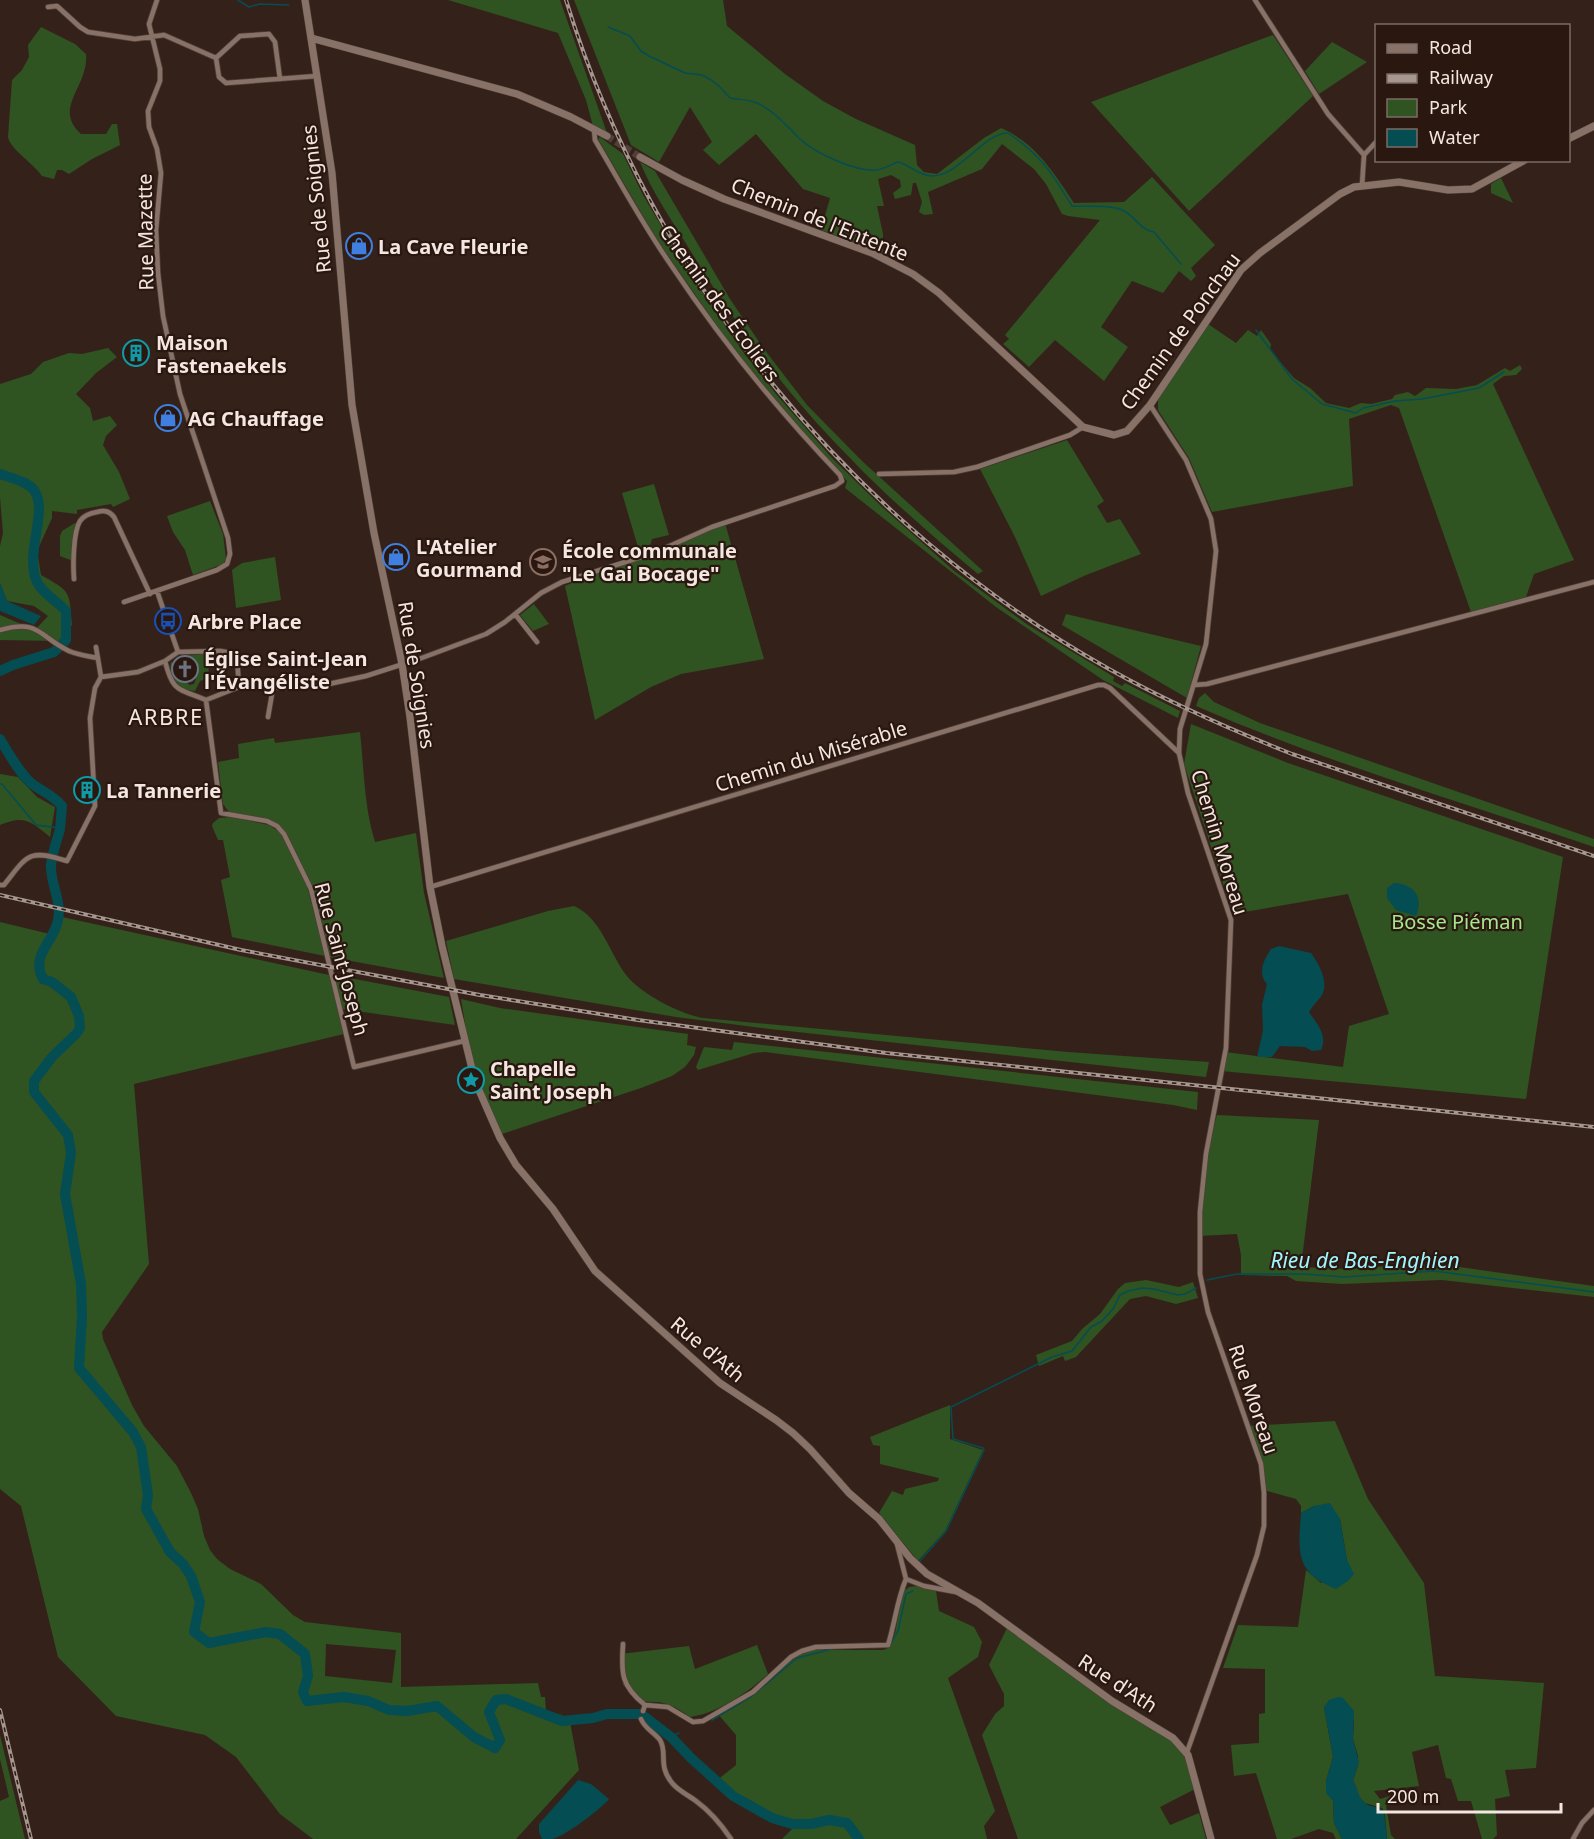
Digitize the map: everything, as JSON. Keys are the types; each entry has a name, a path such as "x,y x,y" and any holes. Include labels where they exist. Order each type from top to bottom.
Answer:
{"street":[{"path":"152,35 149,24 157,0"},
{"name":"Rue de Soignies","path":"306,0 332,173 352,405 374,533 402,664 430,886 475,1081 488,1113 516,1165"},
{"path":"1255,0 1328,114 1364,155"},
{"path":"48,7 57,6 88,32 135,39 164,35 216,58"},
{"path":"216,58 240,36 269,34 275,42 280,79"},
{"name":"Rue Mazette","path":"152,35 160,69 160,81 148,111 149,127 161,172 156,230 163,316 180,394 228,538 230,554 227,564 217,570 157,591"},
{"path":"311,38 517,94 571,117 607,136"},
{"path":"216,58 220,78 226,83 317,76"},
{"path":"1570,138 1594,126"},
{"name":"Chemin des Écoliers","path":"514,614 541,593 562,582 654,553 712,527 835,486 842,481 840,475 755,381 687,289 653,238 596,140 594,129"},
{"path":"1362,186 1364,155 1375,144"},
{"name":"Chemin de l'Entente","path":"640,157 724,200 872,253 913,274 939,293 1083,427"},
{"name":"Chemin de Ponchau","path":"1083,427 1114,435 1127,431 1150,405 1247,263 1348,189 1399,182 1448,190 1472,189 1521,162"},
{"name":"Chemin Moreau","path":"1150,405 1186,460 1211,519 1216,551 1206,644 1180,729 1179,753 1188,793 1231,920 1226,1048"},
{"path":"879,474 954,472 977,467 1070,435 1083,427"},
{"path":"74,579 78,526 84,516 105,511 114,517 150,594"},
{"path":"1194,685 1207,684 1594,582"},
{"path":"124,602 157,591 178,652"},
{"path":"165,661 176,689 206,700 240,687 297,688 339,682 402,664 478,638 514,614 537,642"},
{"path":"0,630 24,625 33,627 66,650 98,658"},
{"path":"0,885 4,885 22,861 30,855 44,854 67,861 95,806 90,718 95,688 101,677 96,647"},
{"path":"101,677 138,672 165,661 178,652 220,651 234,654 240,687"},
{"name":"Chemin du Misérable","path":"430,886 1098,685 1110,688 1179,753"},
{"path":"268,717 273,688"},
{"name":"Rue Saint-Joseph","path":"206,700 221,813 267,821 277,826 284,834 311,889 354,1067 464,1041"},
{"name":"Rue Moreau","path":"1187,1752 1257,1555 1264,1526 1261,1464 1208,1312 1200,1274 1200,1212 1204,1172 1226,1048"},
{"name":"Rue d'Ath","path":"516,1165 553,1209 595,1270 720,1383 776,1420 801,1441 849,1493 879,1519 927,1574 978,1603 1113,1702 1173,1738 1187,1752"},
{"name":"Rue d'Ath","path":"896,1541 906,1579 924,1586 956,1592"},
{"path":"623,1644 622,1665 625,1685 644,1708 668,1707 693,1722 703,1721 753,1692 802,1651 816,1647 888,1645 899,1596 906,1579"},
{"path":"641,1719 660,1741 663,1749 662,1761 666,1774 673,1784 712,1814 731,1839"},
{"path":"1187,1752 1211,1839"},
{"path":"1573,1839 1594,1810"}],"green space":[{"path":"448,0 560,0 607,133 593,126 586,100 558,33"},
{"path":"574,0 723,0 727,26 785,74 823,101 856,119 915,145 917,165 924,172 937,174 984,138 1001,128 1034,150 1074,203 1124,202 1152,177 1215,245 1191,268 1196,276 1191,281 1179,271 1163,293 1132,281 1101,327 1128,347 1104,381 1055,340 1029,367 1003,344 1009,339 1005,335 1100,220 1062,214 1046,184 1034,169 1002,144 982,169 928,192 933,214 924,215 919,212 922,202 916,183 913,183 911,195 895,199 893,193 901,187 900,180 891,175 878,179 884,206 877,206 883,234 883,253 821,230 830,198 803,189 756,134 719,165 703,150 712,142 690,107 659,162 631,145"},
{"path":"41,27 75,44 86,54 82,77 71,106 70,115 73,124 81,134 106,134 112,124 117,124 120,145 69,174 57,170 54,179 42,176 13,146 8,137 12,80 22,70 29,57 28,45"},
{"path":"1273,35 1313,96 1189,211 1091,102"},
{"path":"1332,42 1367,62 1319,94 1305,71"},
{"path":"600,137 623,154 643,195 689,273 744,353 776,394 832,458 881,506 953,570 1028,625 1114,677 1113,681 1122,686 1125,683 1180,711 1178,718 1103,680 996,607 845,488 847,481 771,398 726,339 656,238 598,139"},
{"path":"640,162 655,171 730,299 764,349 807,405 862,461 983,571 978,574 896,503 865,474 804,409 762,357 723,302 662,205"},
{"path":"1501,178 1513,203 1491,193 1491,184"},
{"path":"1208,324 1236,343 1248,330 1257,336 1261,330 1271,344 1270,350 1294,378 1310,388 1326,403 1349,408 1361,403 1371,404 1392,399 1395,395 1408,392 1415,396 1426,388 1456,389 1477,385 1505,368 1510,371 1520,365 1522,369 1516,375 1504,376 1493,384 1574,560 1534,574 1526,597 1471,612 1399,408 1391,405 1349,419 1353,486 1212,512 1189,458 1158,410 1158,398"},
{"path":"108,348 117,357 96,373 76,394 90,408 93,421 110,416 117,425 106,436 103,445 119,472 130,499 113,507 111,504 77,510 77,514 52,511 52,518 37,551 41,575 67,593 72,625 59,641 0,640 0,615 35,630 48,616 34,606 7,601 0,583 0,546 3,533 0,497 0,384 31,374 43,362 69,353 82,354"},
{"path":"1067,440 1104,501 1097,506 1107,523 1120,519 1141,554 1086,575 1041,596 1015,537 980,469"},
{"path":"654,484 669,535 652,539 649,550 640,554 622,493"},
{"path":"210,501 223,534 226,559 223,564 193,575 185,550 173,532 167,516"},
{"path":"75,523 77,525 73,561 60,556 60,536 62,531"},
{"path":"725,523 764,659 681,674 651,687 595,720 565,586"},
{"path":"275,557 281,600 236,608 232,570 242,563"},
{"path":"534,604 549,624 533,631 520,615"},
{"path":"1066,614 1201,646 1187,698 1062,625"},
{"path":"210,653 208,678 200,681 195,691 184,688 176,682 171,672 171,661 189,685 194,684 196,679 193,675 195,673 184,656"},
{"path":"1205,693 1214,702 1260,723 1594,839 1594,847 1394,781 1245,726 1196,706 1199,698"},
{"name":"Bosse Piéman","path":"1191,724 1288,763 1563,857 1526,1099 1221,1071 1225,1052 1343,1067 1349,1026 1389,1014 1348,894 1233,914 1184,764"},
{"path":"360,732 366,801 375,842 416,833 424,893 444,978 329,957 314,892 285,832 266,820 229,812 223,804 218,762 239,758 238,744 274,738 275,743"},
{"path":"0,774 18,777 37,797 55,807 50,837 27,821 16,820 0,825"},
{"path":"230,817 269,825 281,833 307,886 325,956 232,937 221,880 230,877 223,840 218,840 212,826 219,818"},
{"path":"574,906 583,911 598,927 620,966 633,982 661,1002 694,1016 1068,1052 1209,1062 1206,1077 676,1017 454,979 446,941 548,911"},
{"path":"62,917 329,975 344,1034 134,1084 149,1264 102,1332 103,1339 132,1405 144,1426 177,1466 191,1493 198,1509 204,1536 217,1559 230,1569 261,1584 293,1615 305,1622 401,1633 401,1687 538,1683 541,1697 545,1697 546,1711 562,1715 563,1722 570,1722 579,1770 516,1839 313,1839 280,1814 236,1757 205,1735 116,1716 58,1657 21,1506 0,1489 0,922 54,935","holes":["67,1183 83,1294 81,1368 114,1405 134,1432 79,1368 82,1294 67,1221 65,1195","326,1644 396,1650 392,1683 325,1676"]},
{"path":"334,975 449,997 455,1025 342,1009"},
{"path":"461,999 500,1008 688,1034 687,1045 696,1047 694,1055 685,1067 672,1076 502,1134 477,1079"},
{"path":"734,1042 1198,1092 1197,1110 765,1052 754,1053 698,1070 696,1067 704,1047 732,1050"},
{"path":"1217,1115 1319,1120 1301,1267 1349,1269 1438,1264 1594,1286 1594,1297 1442,1280 1342,1284 1296,1281 1287,1276 1241,1275 1241,1255 1237,1234 1199,1236 1206,1154"},
{"path":"1146,1280 1179,1287 1193,1282 1198,1298 1176,1304 1146,1296 1130,1299 1076,1357 1065,1361 1063,1356 1039,1366 1036,1355 1072,1341 1100,1314 1125,1283"},
{"path":"950,1405 950,1439 983,1450 945,1531 918,1561 879,1513 892,1491 903,1495 905,1489 938,1481 939,1478 880,1464 880,1446 873,1445 870,1437"},
{"path":"1335,1421 1368,1499 1424,1583 1435,1676 1544,1683 1536,1768 1505,1770 1510,1796 1495,1799 1497,1835 1493,1839 1482,1839 1471,1801 1458,1801 1451,1779 1446,1778 1438,1745 1412,1752 1419,1786 1374,1791 1380,1799 1397,1794 1401,1797 1397,1802 1386,1806 1391,1835 1395,1839 1387,1839 1385,1814 1382,1808 1365,1803 1358,1796 1353,1781 1358,1756 1353,1739 1352,1712 1324,1707 1333,1757 1326,1781 1333,1801 1334,1823 1342,1839 1336,1839 1333,1833 1319,1829 1291,1839 1277,1839 1256,1773 1234,1776 1231,1745 1259,1743 1259,1714 1265,1713 1265,1669 1223,1668 1238,1625 1298,1627 1306,1570 1321,1583 1347,1560 1340,1519 1314,1506 1301,1513 1301,1506 1296,1499 1264,1490 1261,1464 1248,1426"},
{"path":"917,1586 936,1591 939,1611 974,1627 982,1642 978,1657 948,1678 995,1811 984,1826 987,1839 859,1839 846,1823 828,1820 795,1824 774,1819 743,1802 716,1781 736,1765 736,1735 717,1713 739,1701 802,1651 825,1647 825,1650 883,1650 888,1648 895,1633 903,1592 909,1587"},
{"path":"1008,1626 1063,1666 1160,1729 1187,1752 1197,1788 1160,1807 1170,1825 1199,1813 1206,1839 1018,1839 982,1735 995,1714 1004,1706 1004,1694 989,1665"},
{"path":"757,1645 768,1674 732,1701 701,1715 690,1717 668,1705 644,1702 623,1685 620,1654 689,1646 695,1669"},
{"path":"0,1735 25,1839 0,1839 0,1801 9,1797 0,1759"},
{"path":"830,1821 846,1825 855,1839 782,1839 792,1829"}],"water":[{"path":"0,583 7,601 41,616 34,625 0,611"},
{"path":"1394,883 1407,886 1416,893 1419,903 1416,916 1396,910 1387,898 1387,888"},
{"path":"1279,946 1311,953 1320,968 1324,979 1324,990 1309,1012 1321,1030 1323,1045 1321,1050 1312,1051 1305,1047 1280,1046 1272,1057 1257,1057 1263,1031 1262,1005 1267,984 1262,971 1271,949"},
{"path":"1330,1503 1340,1519 1347,1560 1354,1574 1336,1589 1313,1576 1306,1568 1302,1560 1299,1539 1301,1513 1314,1506"},
{"path":"1343,1698 1354,1711 1353,1739 1359,1762 1353,1781 1365,1803 1384,1811 1387,1839 1342,1839 1334,1823 1333,1801 1326,1793 1326,1781 1333,1757 1324,1707 1329,1700"},
{"path":"578,1780 591,1784 609,1799 591,1816 565,1833 552,1839 542,1839 539,1824"}],"waterway":[{"path":"238,0 249,7 260,4 289,5"},
{"path":"608,27 630,36 641,51 649,56 685,73 702,75 711,80 730,98 763,106 807,144 836,161 858,168 876,170 898,162 927,176 942,174 962,162 990,139 1008,133 1045,165 1072,206 1106,207 1124,211 1145,229 1154,232 1181,264"},
{"path":"1256,330 1292,379 1322,404 1356,413 1363,408 1395,401 1422,399 1479,388 1504,372"},
{"path":"0,474 23,482 34,490 39,509 34,546 34,571 37,582 46,594 66,611 66,640 54,652 0,671"},
{"path":"0,739 26,778 62,806 60,829 51,865 59,913 58,920 39,963 43,979 52,982 71,997 79,1016 80,1028 52,1057 34,1081 34,1092 68,1135 71,1153 65,1194 81,1284 79,1368 133,1432 141,1447 148,1495 146,1509 170,1552 183,1564 191,1576 200,1602 194,1632 209,1643 266,1632 280,1634 305,1654 308,1676 303,1692 307,1701 344,1697 368,1701 389,1710 407,1711 437,1706 474,1737 495,1748 500,1740 489,1712 496,1700 506,1699 562,1721 593,1718 607,1714 641,1714 671,1737 733,1796 772,1818 792,1824 811,1824 829,1820 847,1823 859,1839"},
{"path":"0,784 36,825 60,828"},
{"name":"Rieu de Bas-Enghien","path":"1207,1280 1237,1274 1304,1274 1344,1277 1434,1271 1594,1292"},
{"name":"Rieu de Bas-Enghien","path":"919,1562 946,1531 984,1450 953,1439 951,1407 1052,1357 1072,1351 1091,1327 1102,1321 1113,1309 1120,1295 1128,1291 1142,1288 1178,1295 1196,1288"},
{"name":"Rieu de Bas-Enghien","path":"890,1645 898,1631 906,1594 913,1591"},
{"name":"Rieu de Bas-Enghien","path":"843,1648 886,1647"},
{"name":"Rieu de Bas-Enghien","path":"712,1720 752,1696 797,1658 832,1649"},
{"path":"671,1737 679,1733"}],"tunnel":[{"path":"607,136 640,157"}],"railway":[{"path":"566,0 604,103 651,203 708,297 774,386 848,468 929,544 1016,611 1109,669 1176,704 1292,754 1594,856"},
{"path":"0,895 241,950 480,995 638,1020 886,1053 1594,1127"},
{"path":"0,1710 31,1839"}],"place":[{"name":"La Cave Fleurie","path":"359,246"},
{"name":"Maison Fastenaekels","path":"136,353"},
{"name":"AG Chauffage","path":"168,418"},
{"name":"L'Atelier Gourmand","path":"396,557"},
{"name":"École communale \"Le Gai Bocage\"","path":"543,562"},
{"name":"Arbre Place","path":"168,621"},
{"name":"Église Saint-Jean l'Évangéliste","path":"185,669"},
{"name":"La Tannerie","path":"87,790"},
{"name":"Chapelle Saint Joseph","path":"471,1080"}],"district":[{"name":"ARBRE","path":"166,716"}]}
